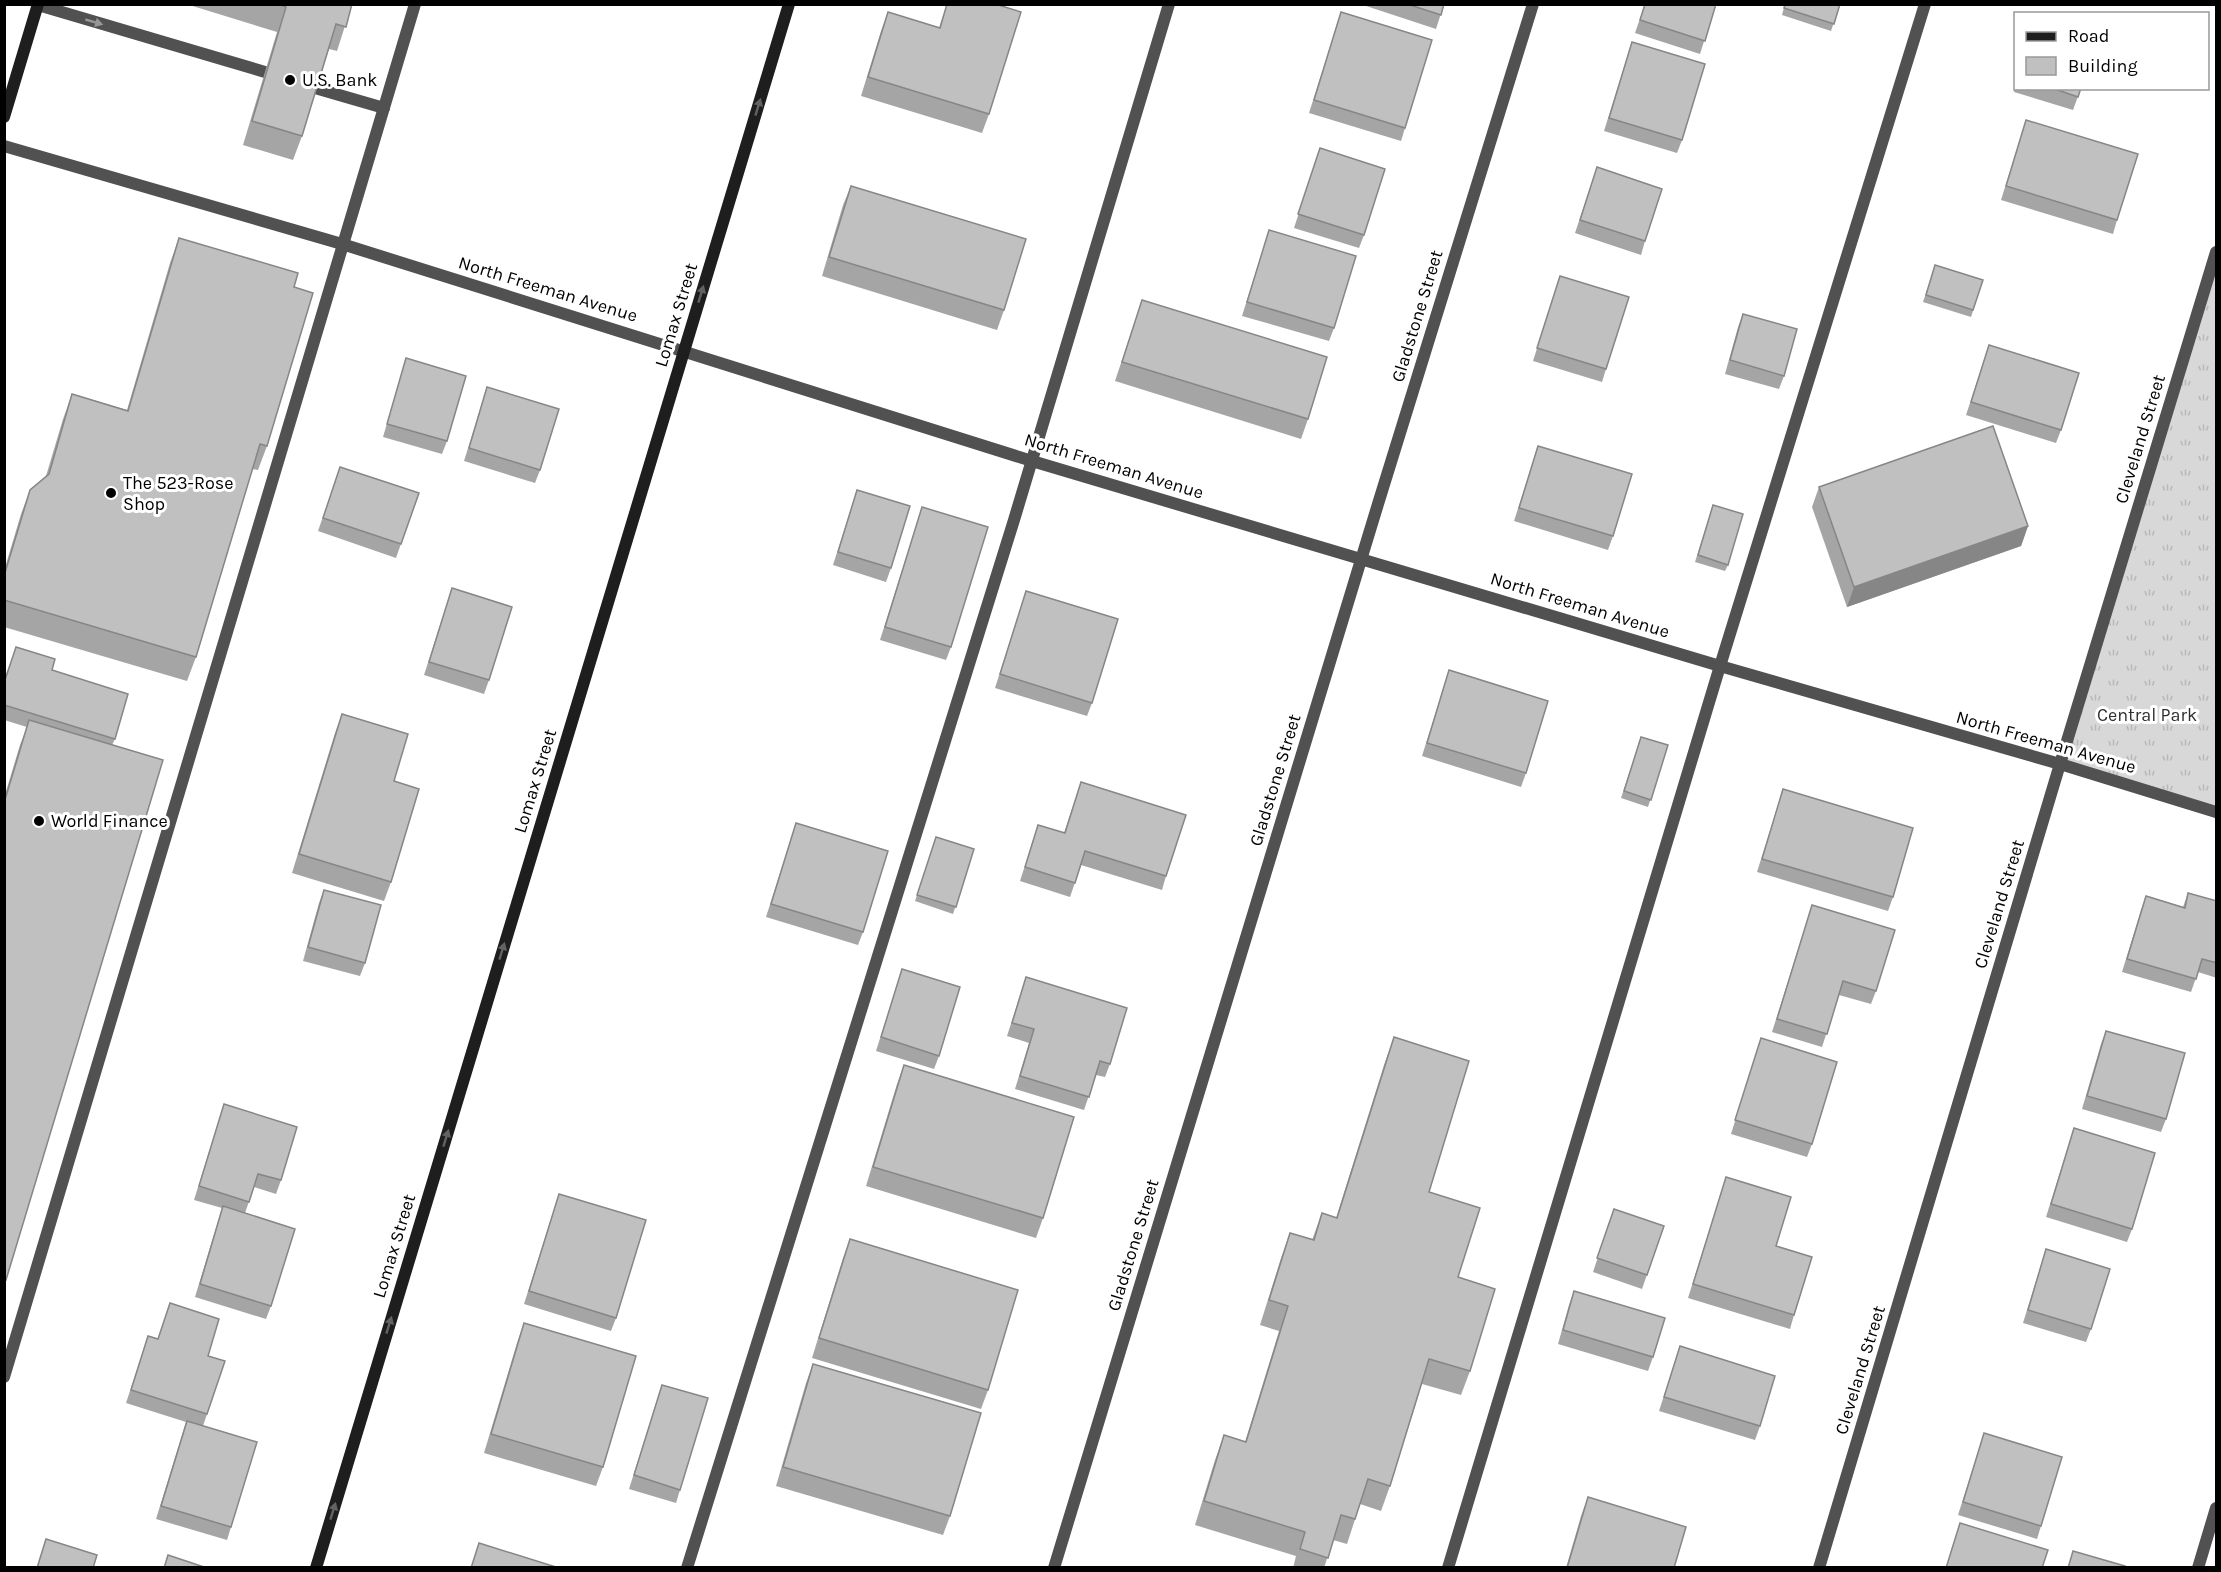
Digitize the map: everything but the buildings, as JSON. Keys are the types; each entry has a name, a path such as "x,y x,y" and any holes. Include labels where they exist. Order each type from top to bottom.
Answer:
{"main road":[{"name":"Lomax Street","path":"316,1568 789,4"},
{"path":"4,117 38,5"}],"street":[{"path":"4,1377 342,244 416,4"},
{"path":"687,1568 1032,461 1169,4"},
{"name":"Gladstone Street","path":"1054,1568 1361,558 1533,4"},
{"path":"1448,1568 1720,666 1925,4"},
{"path":"38,5 265,72"},
{"path":"315,88 384,108"},
{"name":"North Freeman Avenue","path":"4,146 342,244 1032,461 2217,812"},
{"name":"Cleveland Street","path":"1819,1568 2060,764 2217,252"},
{"path":"2198,1568 2217,1508"}],"green space":[{"name":"Central Park","path":"2216,252 2216,811 2060,764"}],"place":[{"name":"U.S. Bank","path":"290,80"},
{"name":"The 523-Rose Shop","path":"111,493"},
{"name":"World Finance","path":"39,821"}]}
